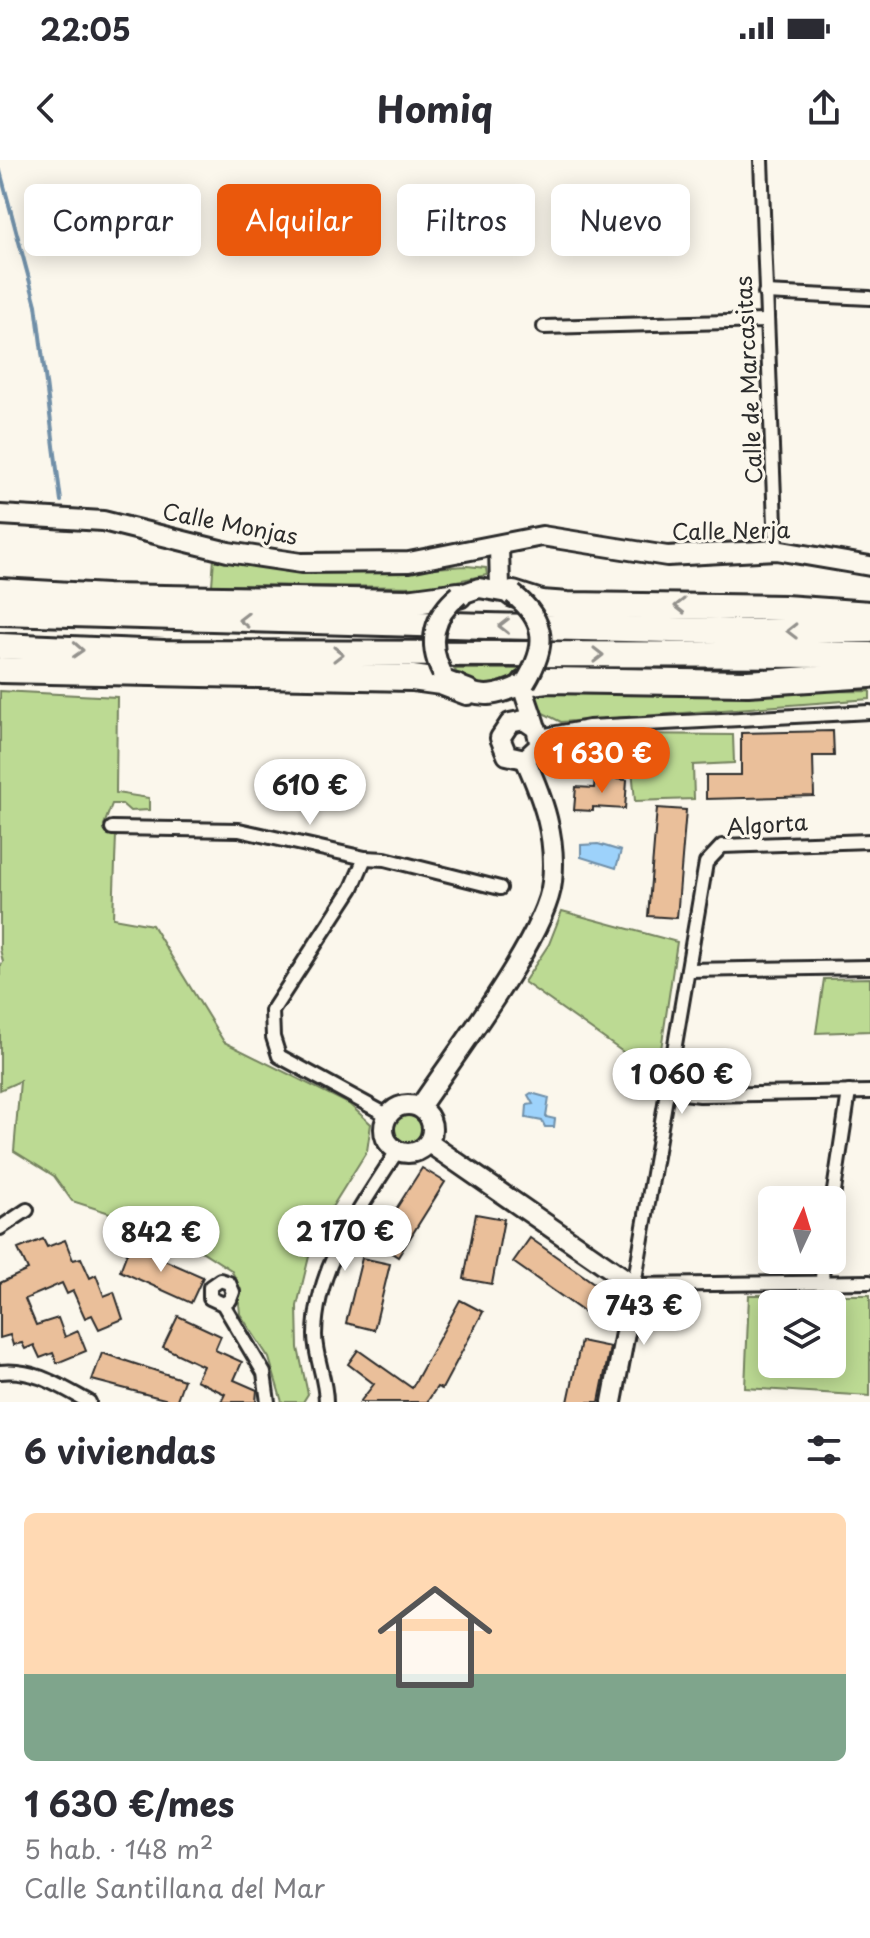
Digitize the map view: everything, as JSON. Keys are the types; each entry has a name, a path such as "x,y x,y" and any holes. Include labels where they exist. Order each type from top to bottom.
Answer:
{"highway":[{"path":"0,591 107,597 407,602 459,595"},
{"path":"507,592 541,603 568,605 784,608 870,614"},
{"path":"0,612 549,627 870,630"},
{"path":"0,646 179,653 870,655"},
{"path":"0,670 412,678 441,682 467,692"},
{"path":"523,684 546,680 748,683 870,675"}],"street":[{"name":"Calle de Marcasitas","path":"761,160 776,550"},
{"path":"765,293 870,298"},
{"path":"544,327 765,321"},
{"name":"Calle Monjas","path":"0,515 103,521 228,552 301,563 409,562 499,546"},
{"name":"Calle Nerja","path":"499,546 542,536 667,556 776,550 870,566"},
{"path":"499,546 507,592"},
{"path":"479,588 507,592 528,606 538,623 541,642 538,662 523,684 496,695 467,692 442,673 433,645 439,617 459,595 479,588"},
{"path":"523,684 526,706 538,733 534,754 525,759 507,755 502,747 500,738 510,723 524,720 538,733 589,727 870,712"},
{"path":"496,695 510,723"},
{"path":"420,1107 519,957 548,902 553,850 545,802 525,759"},
{"path":"112,828 239,830 365,858 385,859 500,888"},
{"name":"Algorta","path":"634,1285 706,863 722,846 870,841"},
{"path":"365,858 352,888 272,1011 273,1037 279,1056 387,1115"},
{"path":"688,970 870,967"},
{"path":"668,1091 700,1095 870,1092"},
{"path":"835,1186 849,1092"},
{"path":"408,1104 420,1107 430,1117 433,1130 429,1143 420,1151 397,1151 387,1142 383,1128 387,1115 396,1106 408,1104"},
{"path":"429,1143 634,1285 870,1282"},
{"path":"326,1402 315,1338 319,1297 332,1256 397,1151"},
{"path":"0,1228 27,1210"},
{"path":"822,1274 822,1282"},
{"path":"612,1402 634,1285"},
{"path":"223,1304 264,1373 268,1402"},
{"path":"0,1372 19,1370 50,1381 89,1402"}],"green space":[{"path":"214,558 347,573 467,566 486,568 487,575 426,587 212,585"},
{"path":"454,669 521,669 505,681 487,686 469,682"},
{"path":"0,691 117,697 116,793 149,798 149,810 130,811 122,804 112,804 104,825 116,835 113,918 152,925 224,1042 349,1104 371,1124 367,1151 314,1236 297,1306 298,1348 308,1394 303,1402 282,1402 269,1358 240,1314 237,1281 231,1270 203,1252 119,1216 72,1201 54,1176 14,1151 20,1081 0,1090 0,967 3,962 0,949"},
{"path":"870,691 870,699 561,722 537,710 536,696 561,692"},
{"path":"630,734 733,735 734,763 693,765 694,799 635,801 632,768 554,776 552,762 559,745 581,739"},
{"path":"562,911 677,942 657,1076 524,982 549,944"},
{"path":"870,978 870,1031 816,1033 824,979"},
{"path":"407,1109 420,1115 426,1128 420,1141 407,1147 394,1141 388,1128 394,1115"},
{"path":"749,1295 758,1295 758,1378 846,1378 846,1295 870,1295 870,1396 745,1388"}],"water":[{"path":"598,844 621,851 616,868 581,857 581,845"},
{"path":"531,1093 549,1098 546,1117 555,1119 554,1127 545,1127 542,1121 526,1118 527,1105 533,1104 528,1095"}],"building":[{"path":"833,731 834,756 813,756 814,796 706,799 706,775 741,775 741,733"},
{"path":"595,777 627,780 625,809 593,807 593,811 574,810 576,787 594,788"},
{"path":"657,808 686,810 677,918 648,916"},
{"path":"422,1168 445,1182 398,1257 375,1242"},
{"path":"476,1214 504,1219 492,1284 464,1279"},
{"path":"530,1238 601,1288 584,1312 513,1262"},
{"path":"43,1239 47,1247 65,1240 73,1260 81,1258 90,1278 96,1275 104,1296 114,1292 123,1319 99,1329 92,1315 85,1318 73,1291 67,1294 62,1283 25,1299 36,1325 58,1318 65,1337 78,1331 86,1351 57,1363 53,1353 40,1358 34,1345 25,1349 22,1343 13,1345 10,1335 0,1338 0,1283 28,1270 18,1249"},
{"path":"130,1245 203,1277 191,1303 120,1271"},
{"path":"362,1258 390,1264 374,1330 346,1323"},
{"path":"460,1300 483,1312 442,1389 437,1387 427,1402 360,1402 374,1384 348,1364 358,1350 412,1388"},
{"path":"178,1316 221,1336 215,1350 242,1362 234,1380 257,1390 256,1402 221,1402 225,1394 196,1380 203,1366 163,1347"},
{"path":"581,1341 610,1347 599,1402 568,1402"},
{"path":"102,1353 184,1380 176,1402 92,1380"}],"waterway":[{"path":"0,171 36,305 61,501"}]}
